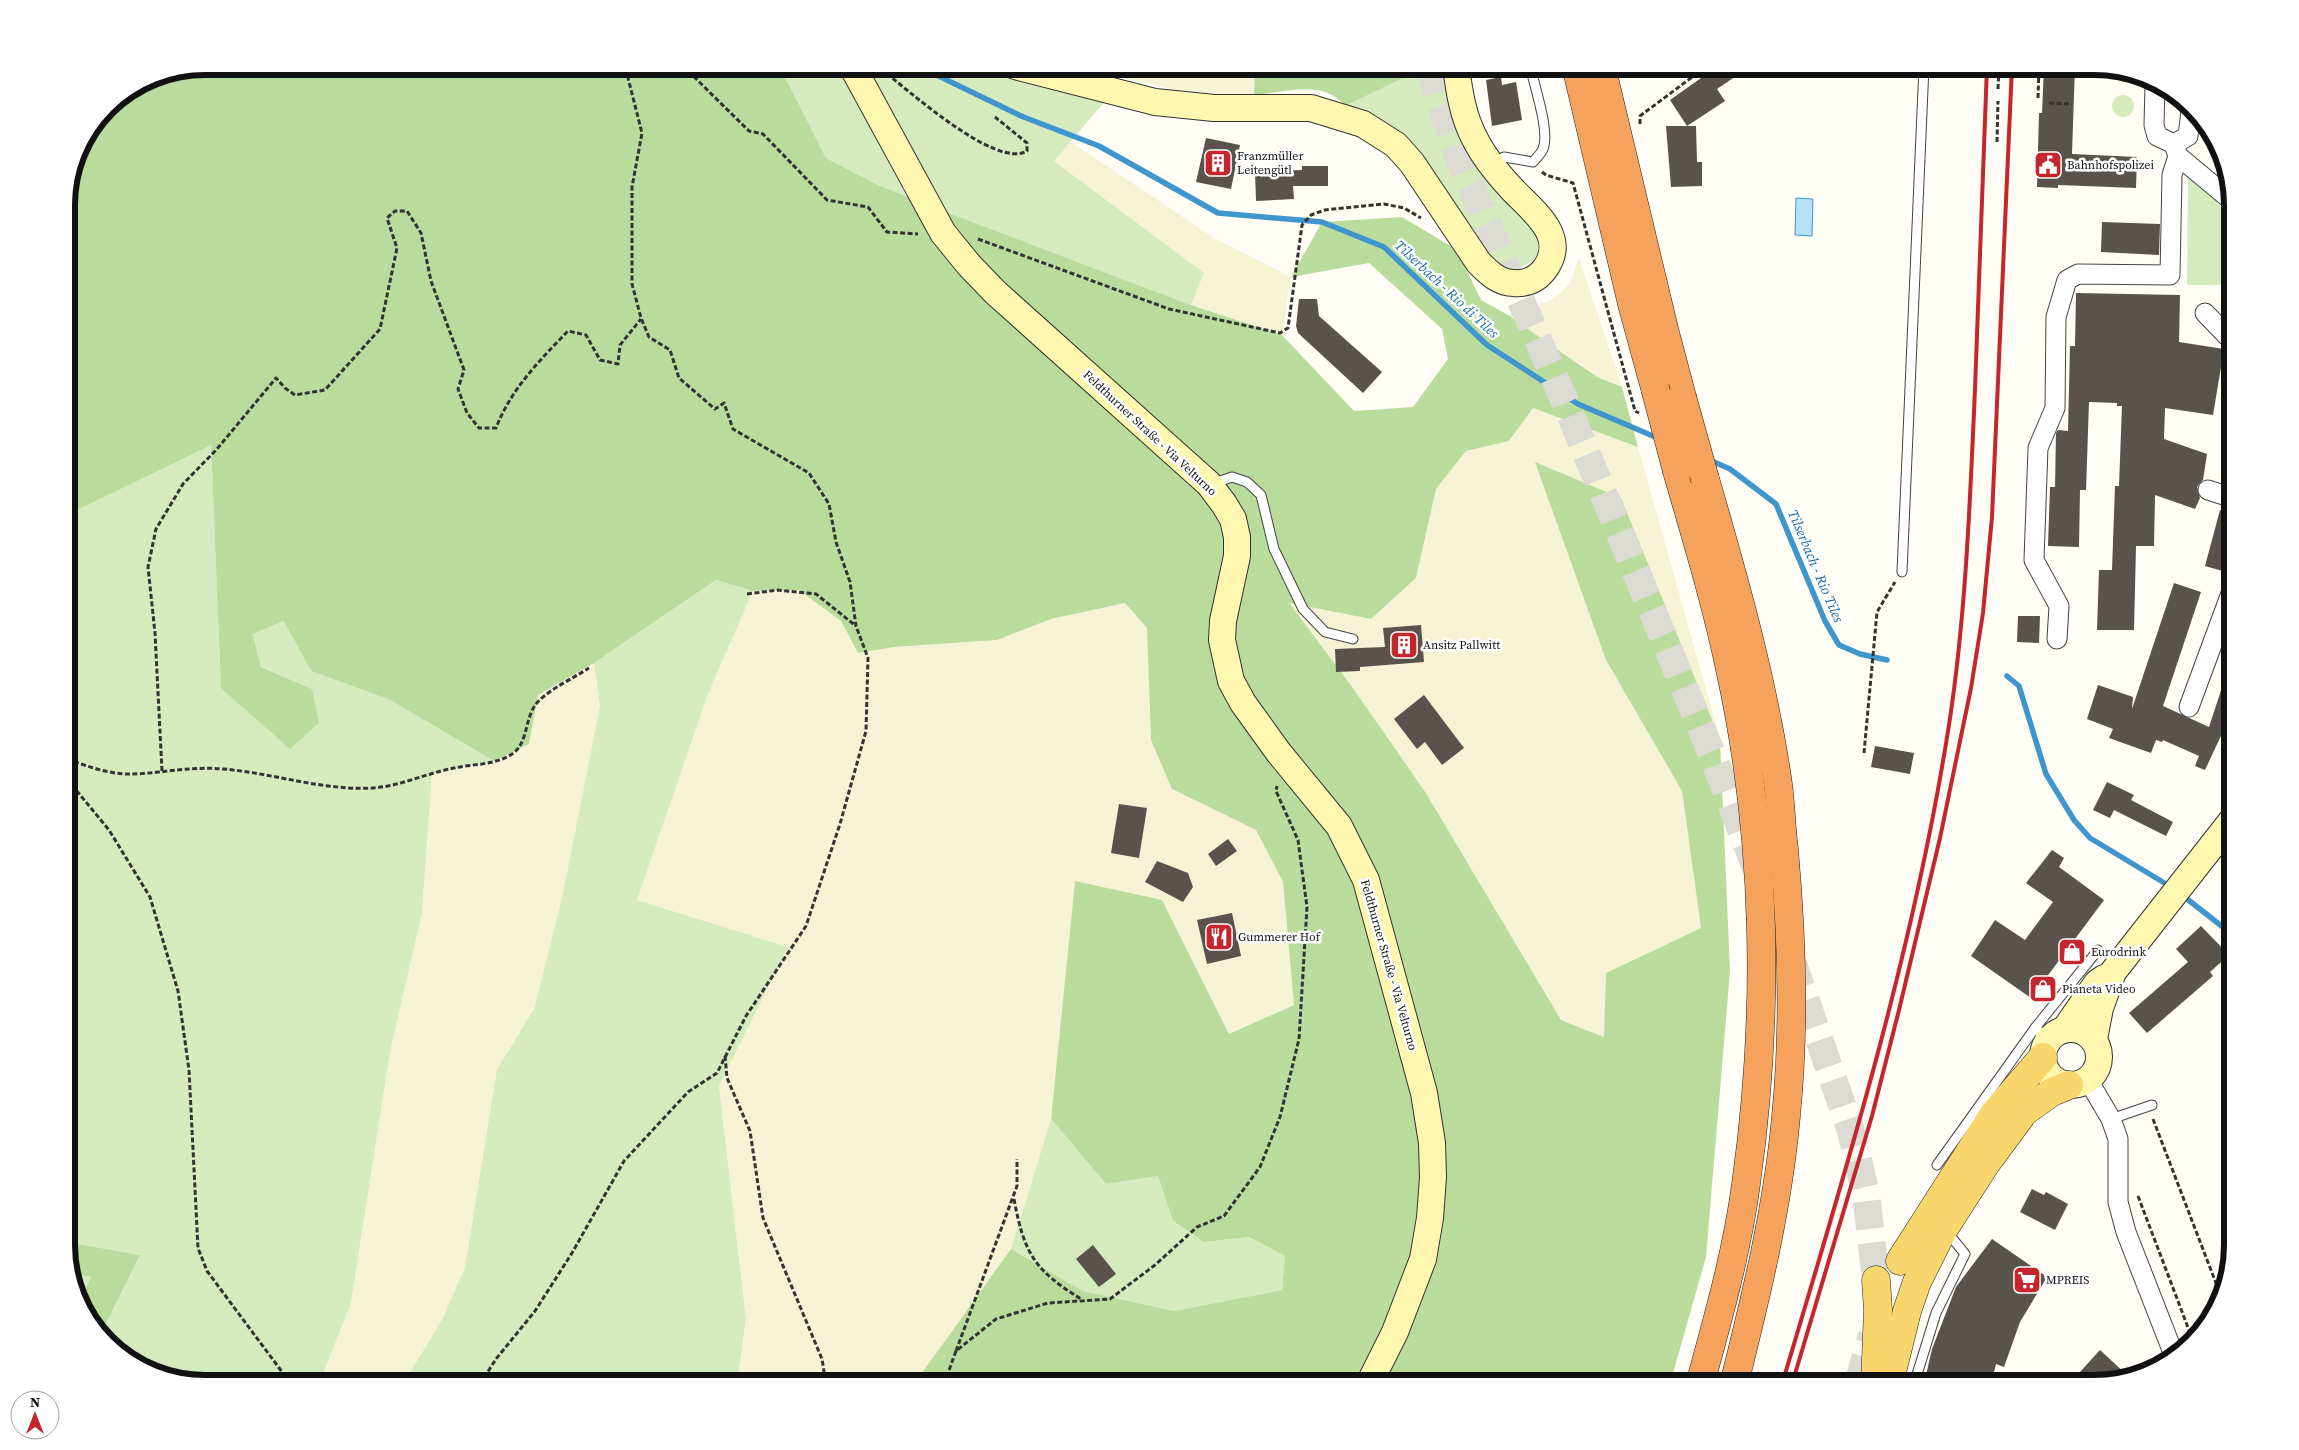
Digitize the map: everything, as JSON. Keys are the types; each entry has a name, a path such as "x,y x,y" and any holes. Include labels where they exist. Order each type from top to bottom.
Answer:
{"highway":[{"path":"1578,75 1632,304 1677,471 1710,582 1741,726 1753,814 1760,920 1760,1044 1746,1185 1733,1256 1702,1375"},
{"path":"1603,75 1682,398 1738,593 1766,717 1778,785 1790,912 1792,984 1786,1117 1761,1275 1736,1375"}],"main road":[{"path":"1900,1261 1994,1114 2048,1038"},
{"path":"1891,1375 1914,1289 1942,1232 1985,1165 2024,1112 2052,1092 2079,1083"},
{"path":"1875,1375 1878,1310 1876,1280"}],"street":[{"name":"Feldthurner Straße - Via Velturno","path":"857,75 943,233 969,265 995,292 1209,484 1233,519 1237,537 1237,556 1223,622 1225,659 1231,681 1243,703 1279,753 1339,826 1366,880 1424,1093 1432,1144 1433,1176 1423,1259 1399,1323 1373,1375"},
{"path":"1050,75 1155,102 1214,108 1312,108 1363,124 1396,146 1412,163 1479,263 1490,274 1501,280 1522,283 1534,280 1547,266 1552,242 1544,222 1538,214 1511,188 1475,140 1465,116 1458,75"},
{"path":"2155,90 2154,124 2156,136 2176,150 2224,193"},
{"path":"2057,639 2059,606 2034,560 2038,448 2055,408 2056,317 2067,280 2078,274 2170,275 2172,175 2176,150 2188,136 2190,118"},
{"path":"2205,313 2224,333"},
{"path":"2208,490 2224,495"},
{"path":"2189,707 2224,612"},
{"path":"2172,1349 2126,1232 2118,1202 2118,1139 2111,1119 2079,1083 2054,1080 2044,1066 2048,1038 2097,983 2113,972 2224,831"},
{"path":"2094,1039 2100,1008 2113,972"},
{"path":"2048,1038 2076,1029 2086,1032 2094,1039 2100,1056 2099,1065 2079,1083"}],"lane":[{"path":"1492,164 1504,157 1533,162 1542,151 1544,128 1532,75"},
{"path":"1902,572 1924,75"},
{"path":"1209,484 1232,478 1247,482 1261,496 1274,549 1303,609 1324,632 1353,639"},
{"path":"1936,1165 2048,1038 2098,950"},
{"path":"2111,1119 2150,1106"},
{"path":"1917,1375 1936,1312 1965,1254 1952,1238 1942,1232"}],"path":[{"path":"486,1375 496,1359 535,1311 572,1253 624,1161 688,1092 717,1073 746,1016 806,926 840,824 866,731 868,658 856,626 850,582 836,542 830,504 809,473 733,429 724,403 715,409 679,378 670,350 649,337 641,318 632,284 632,187 642,133 626,75"},
{"path":"692,75 748,131 763,134 827,200 868,208 887,232 928,235 943,233 964,234 1169,309 1280,334 1288,328 1302,225 1312,215 1325,210 1384,204 1404,208 1426,222"},
{"path":"888,75 962,133 988,146 1017,154 1027,151 1027,143 995,118"},
{"path":"1640,116 1695,75"},
{"path":"1998,89 1999,75"},
{"path":"2038,98 2039,75"},
{"path":"1997,142 1998,101"},
{"path":"2049,103 2072,104"},
{"path":"1546,175 1573,183 1635,411"},
{"path":"162,771 155,633 148,567 156,529 182,484 217,448 276,378 285,388 295,394 325,390 380,329 397,248 388,218 395,211 406,211 421,233 431,281 464,370 458,389 467,413 479,428 496,428 504,408 534,367 568,331 586,335 600,360 618,364 620,345 641,318"},
{"path":"1864,753 1877,612 1902,572"},
{"path":"748,594 778,590 816,594 856,626"},
{"path":"75,762 96,769 131,774 184,768 222,769 314,784 362,788 401,783 451,768 499,761 514,754 521,744 533,707 540,698 589,668"},
{"path":"956,1351 996,1319 1048,1302 1110,1299 1155,1265 1197,1227 1224,1216 1260,1167 1280,1117 1299,1039 1307,907 1298,840 1276,791 1279,753"},
{"path":"75,790 109,830 150,897 178,991 189,1070 198,1248 207,1271 284,1375"},
{"path":"725,1055 727,1078 750,1131 763,1218 822,1359 825,1375"},
{"path":"2150,1106 2217,1286"},
{"path":"947,1375 1013,1197 1018,1180 1017,1158"},
{"path":"2137,1195 2190,1332"},
{"path":"1013,1197 1028,1249 1038,1267 1055,1283 1082,1299"}],"shaded area":[{"path":"1110,75 1255,75 1254,95 1193,94"},
{"path":"1071,142 1214,238 1291,277 1282,335 1191,305 1203,273 1053,161"},
{"path":"1579,258 1622,387 1597,378 1508,315 1549,301 1561,293 1571,281"},
{"path":"1533,408 1638,447 1720,739 1621,498 1606,660 1682,791 1701,928 1606,973 1604,1037 1561,1020 1426,793 1350,684 1288,603 1371,619 1416,578 1436,489 1466,451 1509,441"},
{"path":"799,590 841,621 858,653 894,647 997,640 1051,619 1125,603 1147,628 1151,740 1172,789 1256,830 1283,882 1294,1005 1229,1034 1162,901 1075,881 1051,1119 1011,1249 920,1375 738,1375 746,1319 719,1086 788,947 637,900 708,694 753,591"},
{"path":"594,663 600,706 562,898 534,1009 497,1069 465,1267 443,1318 408,1375 323,1375 351,1303 390,1052 422,913 432,774 494,761 529,744 538,695"}],"green space":[{"path":"784,75 842,75 906,196 878,185 826,158"},
{"path":"784,75 826,158 878,185 946,212 1191,305 1282,335 1354,411 1413,407 1448,359 1442,329 1369,263 1291,277 1322,222 1402,217 1457,250 1481,300 1508,315 1597,377 1622,387 1638,447 1533,408 1509,441 1466,451 1436,489 1416,578 1371,619 1289,603 1350,684 1426,793 1561,1020 1604,1037 1606,973 1701,928 1682,791 1606,660 1535,462 1621,498 1720,739 1730,971 1706,1257 1673,1375 920,1375 1011,1249 1083,1291 1174,1311 1282,1290 1285,1256 1249,1237 1204,1242 1173,1221 1158,1176 1106,1184 1051,1119 1075,881 1162,900 1229,1034 1294,1005 1283,882 1256,830 1172,789 1151,740 1147,628 1125,603 1051,619 997,640 894,647 858,653 841,621 799,590 753,591 716,580 594,663 538,695 529,744 494,761 390,700 311,671 284,621 253,634 261,667 312,689 319,723 290,749 221,688 211,445 75,511 75,196 79,171 92,140 119,107 148,88 171,79 188,76"},
{"path":"869,75 1020,75 1107,99 1054,161 1204,273 1191,305 946,212"},
{"path":"1255,75 1409,75 1345,106 1336,97 1326,92 1314,90 1290,90 1254,95"},
{"path":"1409,75 1441,75 1452,110 1533,225 1539,245 1534,259 1524,266 1512,268 1499,264 1488,255 1345,106"},
{"path":"2123,95 2131,98 2134,106 2131,114 2123,117 2115,114 2112,106 2115,98"},
{"path":"2188,177 2205,190 2224,209 2224,285 2187,285"},
{"path":"211,444 221,688 312,689 261,667 253,633 285,621 311,671 390,700 494,761 432,774 422,913 390,1052 351,1303 323,1375 188,1374 171,1371 140,1358 113,1337 104,1327 140,1255 75,1243 75,511"},
{"path":"716,580 753,591 708,694 637,900 788,947 719,1086 746,1319 738,1375 408,1375 443,1318 465,1267 497,1069 534,1009 562,898 600,706 594,663"},
{"path":"1051,1119 1106,1184 1158,1176 1173,1221 1204,1242 1249,1237 1285,1256 1282,1290 1174,1311 1083,1291 1011,1249"},
{"path":"75,1243 140,1255 104,1327 92,1310 84,1293 91,1277 78,1274"},
{"path":"78,1274 92,1277 84,1294"}],"water":[{"path":"1796,198 1813,199 1812,236 1795,235"}],"building":[{"path":"1705,75 1738,75 1717,89 1725,101 1687,126 1670,100"},
{"path":"2044,75 2075,75 2072,154 2137,157 2136,188 2058,185 2058,188 2037,187 2039,113 2042,113"},
{"path":"1501,77 1502,85 1516,82 1522,120 1492,126 1486,80"},
{"path":"1666,126 1696,126 1697,162 1702,162 1702,186 1671,187"},
{"name":"Franzmüller Leitengütl","path":"1206,138 1240,145 1231,189 1196,182"},
{"path":"1302,166 1328,166 1328,186 1293,186 1294,199 1256,201 1255,172 1302,170"},
{"path":"2102,222 2160,224 2159,255 2101,252"},
{"path":"2076,293 2180,295 2179,342 2224,349 2213,415 2165,408 2164,439 2207,454 2203,480 2197,487 2200,498 2195,509 2155,495 2154,546 2136,546 2134,630 2097,630 2099,570 2112,570 2115,486 2119,486 2122,406 2117,406 2117,403 2089,402 2086,490 2080,490 2079,547 2048,546 2050,487 2055,487 2056,433 2058,430 2068,431 2070,346 2075,346"},
{"path":"1299,299 1317,299 1319,316 1382,372 1363,393 1298,333 1296,326"},
{"path":"2220,510 2224,511 2224,571 2205,566"},
{"path":"2174,583 2201,592 2163,706 2209,727 2224,681 2224,729 2205,770 2195,766 2199,756 2163,740 2162,742 2156,740 2151,753 2109,738 2113,729 2087,719 2098,685 2133,697 2132,709"},
{"path":"2018,616 2040,616 2039,643 2017,642"},
{"path":"1421,625 1424,662 1360,667 1360,671 1336,672 1335,649 1385,647 1383,628"},
{"path":"1424,695 1464,748 1442,765 1425,742 1417,749 1394,719"},
{"path":"1875,746 1914,753 1910,774 1871,767"},
{"path":"2107,782 2134,795 2131,800 2173,822 2166,836 2114,810 2110,818 2093,810"},
{"path":"1119,804 1147,808 1139,858 1111,853"},
{"path":"1228,839 1237,851 1216,866 1208,854"},
{"path":"2052,850 2064,858 2059,867 2104,900 2031,998 1971,956 1995,920 2025,940 2053,902 2026,883"},
{"path":"1157,861 1188,873 1193,887 1183,902 1145,882"},
{"path":"1232,913 1241,956 1207,964 1197,920"},
{"path":"2201,926 2224,950 2224,959 2210,972 2213,976 2147,1033 2129,1013 2188,962 2176,949"},
{"path":"2032,1189 2044,1195 2046,1192 2068,1204 2055,1230 2020,1212"},
{"path":"1992,1239 2047,1277 2020,1322 2004,1367 1996,1364 1993,1375 1926,1375 1932,1349 1956,1287"},
{"path":"1093,1245 1116,1274 1099,1287 1076,1259"},
{"path":"2100,1350 2124,1372 2111,1374 2077,1375"}],"waterway":[{"name":"Tilserbach - Rio di Tiles","path":"937,75 1021,116 1099,146 1218,213 1322,222 1384,247 1487,345 1578,404 1660,439"},
{"name":"Tilserbach - Rio Tiles","path":"1707,459 1730,469 1776,504 1825,621 1839,645 1860,654 1887,660"},
{"name":"Tilserbach - Rio Tiles","path":"2007,676 2019,686 2046,774 2074,820 2090,838 2171,887"},
{"name":"Tilserbach - Rio Tiles","path":"2182,895 2224,928"}],"tunnel":[{"path":"1432,75 1457,154 1563,397 1712,754 1791,958 1851,1131 1866,1194 1876,1280"},
{"path":"1861,1375 1872,1335"}],"railway":[{"path":"1785,1375 1831,1221 1898,975 1934,809 1949,725 1960,641 1969,515 1987,75"},
{"path":"1795,1375 1872,1116 1940,838 1971,688 1983,613 1992,517 2012,75"}],"place":[{"name":"Franzmüller Leitengütl","path":"1218,163"},
{"name":"Bahnhofspolizei","path":"2048,165"},
{"name":"Ansitz Pallwitt","path":"1404,645"},
{"name":"Gummerer Hof","path":"1219,937"},
{"name":"Eurodrink","path":"2072,952"},
{"name":"Pianeta Video","path":"2043,989"},
{"name":"MPREIS","path":"2027,1280"}]}
